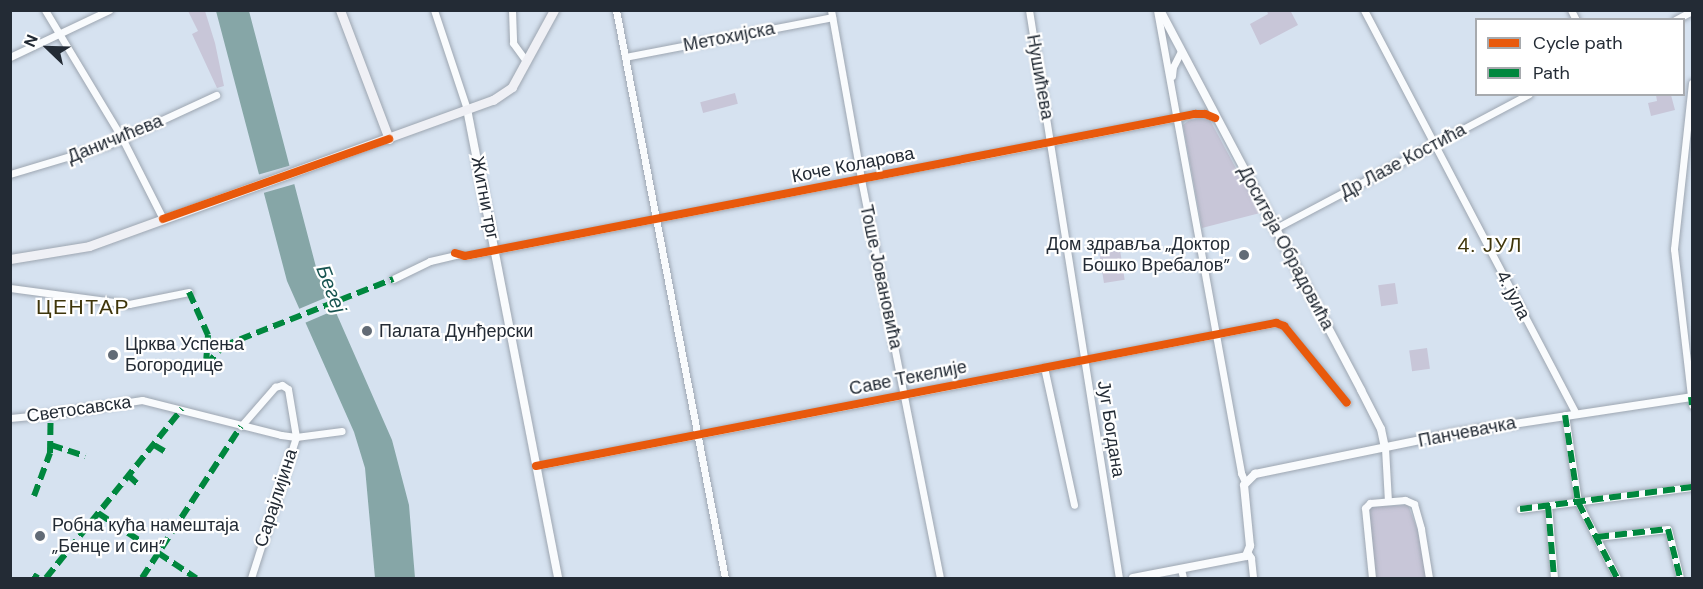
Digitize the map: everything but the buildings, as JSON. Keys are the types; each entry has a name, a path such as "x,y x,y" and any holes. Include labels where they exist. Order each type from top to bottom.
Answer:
{"main road":[{"path":"340,10 388,139"},
{"path":"10,259 89,246 318,165 468,109 507,92 554,10"}],"street":[{"path":"45,10 123,140 163,219"},
{"path":"10,57 59,36 109,10"},
{"path":"434,10 468,109"},
{"path":"512,10 513,44 526,61"},
{"path":"616,10 725,579"},
{"name":"Нушићева","path":"1029,10 1051,143"},
{"name":"Доситеја Обрадовића","path":"1158,10 1381,429 1385,448"},
{"name":"Доситеја Обрадовића","path":"1158,10 1171,84"},
{"name":"4. јула","path":"1364,10 1576,414"},
{"path":"1678,18 1692,10"},
{"name":"Метохијска","path":"625,57 832,14"},
{"name":"Тоше Јовановића","path":"832,14 861,179 940,579"},
{"path":"1181,51 1173,67 1171,84 1241,473 1245,482 1243,493 1250,546 1248,553 1253,579"},
{"path":"1692,83 1674,249 1692,399"},
{"name":"Даничићева","path":"10,174 65,160 123,140 216,95"},
{"name":"Др Лазе Костића","path":"1276,228 1525,96"},
{"name":"Житни трг","path":"393,279 430,261 456,254 465,256 495,249 468,109"},
{"name":"Коче Коларова","path":"495,249 1200,113 1215,118"},
{"name":"Југ Богдана","path":"1051,143 1119,579"},
{"path":"495,249 555,577"},
{"path":"10,288 129,304 189,292"},
{"name":"Саве Текелије","path":"536,466 1276,323 1284,326 1347,403"},
{"path":"1044,367 1074,505"},
{"name":"Сарајлијина","path":"241,426 275,387 282,385 288,389 296,437 251,579"},
{"name":"Панчевачка","path":"1245,482 1255,474 1385,448 1565,415 1692,399"},
{"name":"Светосавска","path":"10,418 51,414 131,400 182,409 241,426 296,437 342,431"},
{"path":"1565,415 1578,502 1617,579"},
{"path":"1385,448 1388,501"},
{"path":"1521,509 1692,487"},
{"path":"1372,579 1365,508 1370,503 1406,500 1414,504 1430,579"},
{"path":"1548,506 1554,579"},
{"path":"1597,537 1668,529 1680,579"},
{"path":"1133,579 1243,557 1248,553"},
{"path":"1181,569 1183,579"}],"shaded area":[{"path":"1290,10 1298,25 1260,45 1250,24 1268,14 1267,11"},
{"path":"188,11 205,11 215,43 224,86 217,88 192,34 198,31"},
{"path":"216,11 249,11 316,267 392,440 409,505 415,578 375,578 365,468 354,432 287,281"},
{"path":"735,93 738,104 703,113 700,102"},
{"path":"1656,96 1671,96 1675,110 1651,116 1648,103 1657,101"},
{"path":"1201,117 1210,120 1260,213 1202,228 1183,125"},
{"path":"1120,250 1125,280 1104,283 1099,253"},
{"path":"1395,283 1398,304 1381,306 1378,285"},
{"path":"1427,348 1430,369 1412,371 1409,351"},
{"path":"1408,505 1418,531 1426,578 1376,578 1369,507"}],"pier":[{"path":"292,165 297,183 260,194 255,176"},
{"path":"332,295 338,309 303,324 297,310"}],"marked path":[{"path":"206,365 223,346 393,279"},
{"path":"189,292 208,335 206,365"},
{"path":"1691,397 1692,405"},
{"path":"46,578 182,409"},
{"path":"34,496 50,453 51,414"},
{"path":"1565,415 1578,502 1617,578"},
{"path":"142,578 241,426"},
{"path":"51,445 85,456"},
{"path":"154,445 164,451"},
{"path":"128,475 140,486"},
{"path":"1520,509 1692,487"},
{"path":"1548,506 1554,578"},
{"path":"98,513 196,578"},
{"path":"1597,537 1668,529 1680,578"},
{"path":"33,575 38,578"}],"cycle path":[{"path":"455,253 465,256 1195,114 1205,114 1215,118"},
{"path":"163,219 389,139"},
{"path":"536,466 1276,323 1284,326 1347,403"}],"place":[{"name":"Дом здравља „Доктор Бошко Вребалов”","path":"1244,255"},
{"name":"Палата Дунђерски","path":"367,331"},
{"name":"Црква Успења Богородице","path":"113,355"},
{"name":"Робна кућа намештаја „Бенце и син”","path":"40,536"}],"district":[{"name":"4. ЈУЛ","path":"1490,245"},
{"name":"ЦЕНТАР","path":"83,307"}],"water label":[{"name":"Бегеј","path":"331,289"}]}
